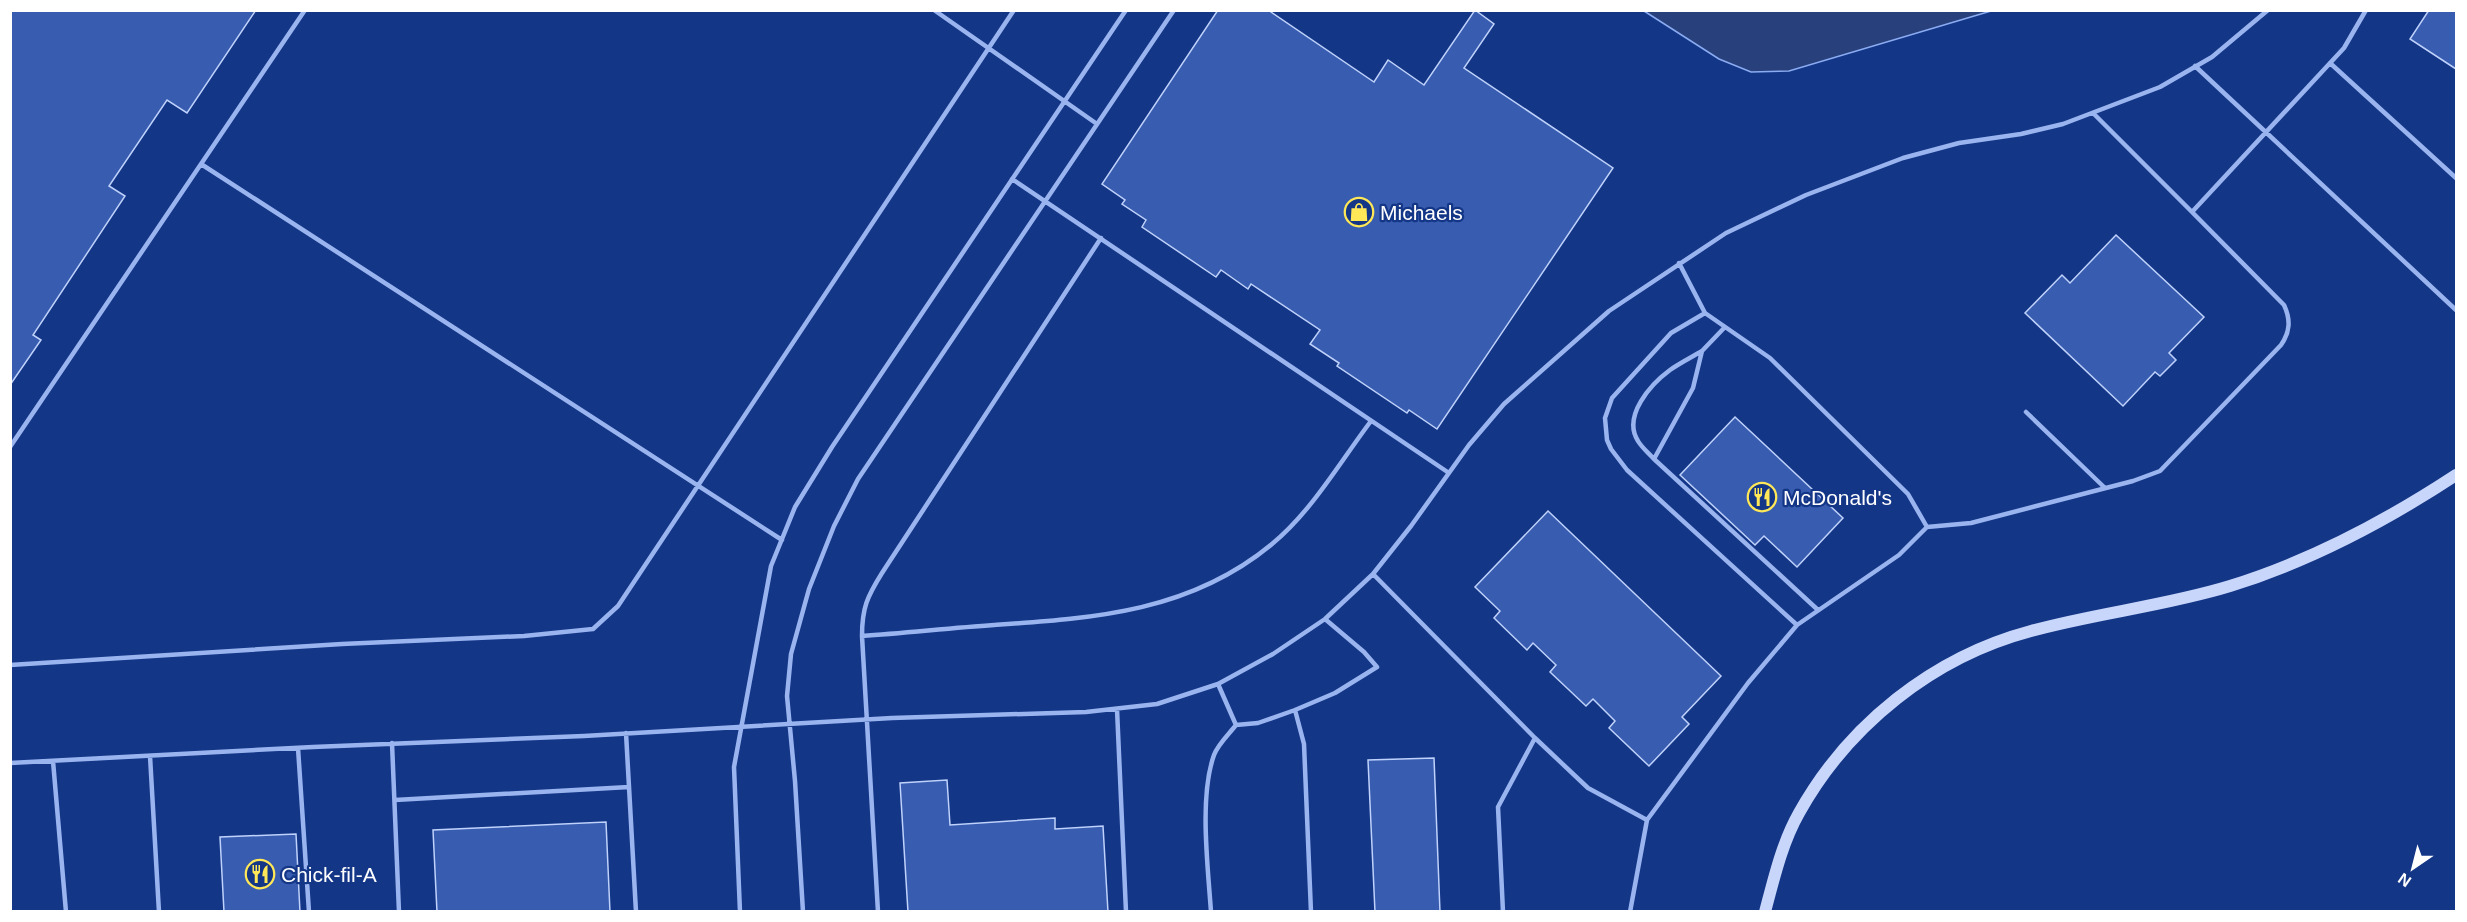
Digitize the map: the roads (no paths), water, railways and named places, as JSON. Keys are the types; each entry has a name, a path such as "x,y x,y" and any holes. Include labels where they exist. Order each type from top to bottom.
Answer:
{"main road":[{"path":"1765,912 1785,842 1798,814 1855,735 1914,685 1955,660 1993,643 2029,631 2229,586 2301,560 2363,531 2418,500 2457,474"}],"lane":[{"path":"10,447 304,10"},
{"path":"933,10 1097,124"},
{"path":"10,665 342,644 524,636 593,629 618,606 1014,10"},
{"path":"740,912 734,767 771,566 795,507 832,447 1126,10"},
{"path":"802,912 787,696 791,654 809,590 834,526 858,479 1174,10"},
{"path":"10,763 868,719 1086,712 1157,704 1218,684 1273,654 1326,619 1373,574 1504,404 1609,311 1679,263 1726,233 1806,195 1903,158 1959,143 2021,134 2063,124 2160,87 2211,57 2268,10"},
{"path":"2192,213 2344,48 2366,10"},
{"path":"2330,63 2457,178"},
{"path":"2195,66 2457,310"},
{"path":"1630,912 1647,820 1748,683 1797,625 1899,555 1927,527 1971,523 2105,488 2160,471 2281,345 2289,329 2288,313 2284,305 2093,113"},
{"path":"201,164 782,540"},
{"path":"1012,179 1449,473"},
{"path":"878,912 862,636 862,613 867,597 1101,238"},
{"path":"1679,263 1705,313 1770,358 1908,494 1927,527"},
{"path":"1705,313 1671,333 1618,388 1605,418 1607,440 1627,470 1797,625"},
{"path":"1725,327 1702,351 1669,370 1646,394 1637,408 1635,432 1638,441 1654,459 1818,610"},
{"path":"1654,459 1693,388 1702,351"},
{"path":"2026,412 2105,488"},
{"path":"862,636 1031,624 1111,615 1144,608 1207,587 1243,567 1274,543 1306,508 1371,420"},
{"path":"1373,574 1534,738 1588,788 1647,820"},
{"path":"1211,912 1207,810 1209,777 1215,753 1236,725 1258,723 1295,710 1335,693 1377,667 1364,652 1326,619"},
{"path":"1218,684 1236,725"},
{"path":"1117,709 1126,912"},
{"path":"1295,710 1304,744 1311,912"},
{"path":"626,733 636,912"},
{"path":"1503,912 1498,807 1534,738"},
{"path":"392,743 399,912"},
{"path":"298,748 309,912"},
{"path":"150,756 159,912"},
{"path":"54,761 66,912"},
{"path":"395,800 629,787"}],"water":[{"path":"1644,11 1991,11 1789,71 1751,72 1719,59"}],"place":[{"name":"Michaels","path":"1359,212"},
{"name":"McDonald's","path":"1762,497"},
{"name":"Chick-fil-A","path":"260,874"}]}
